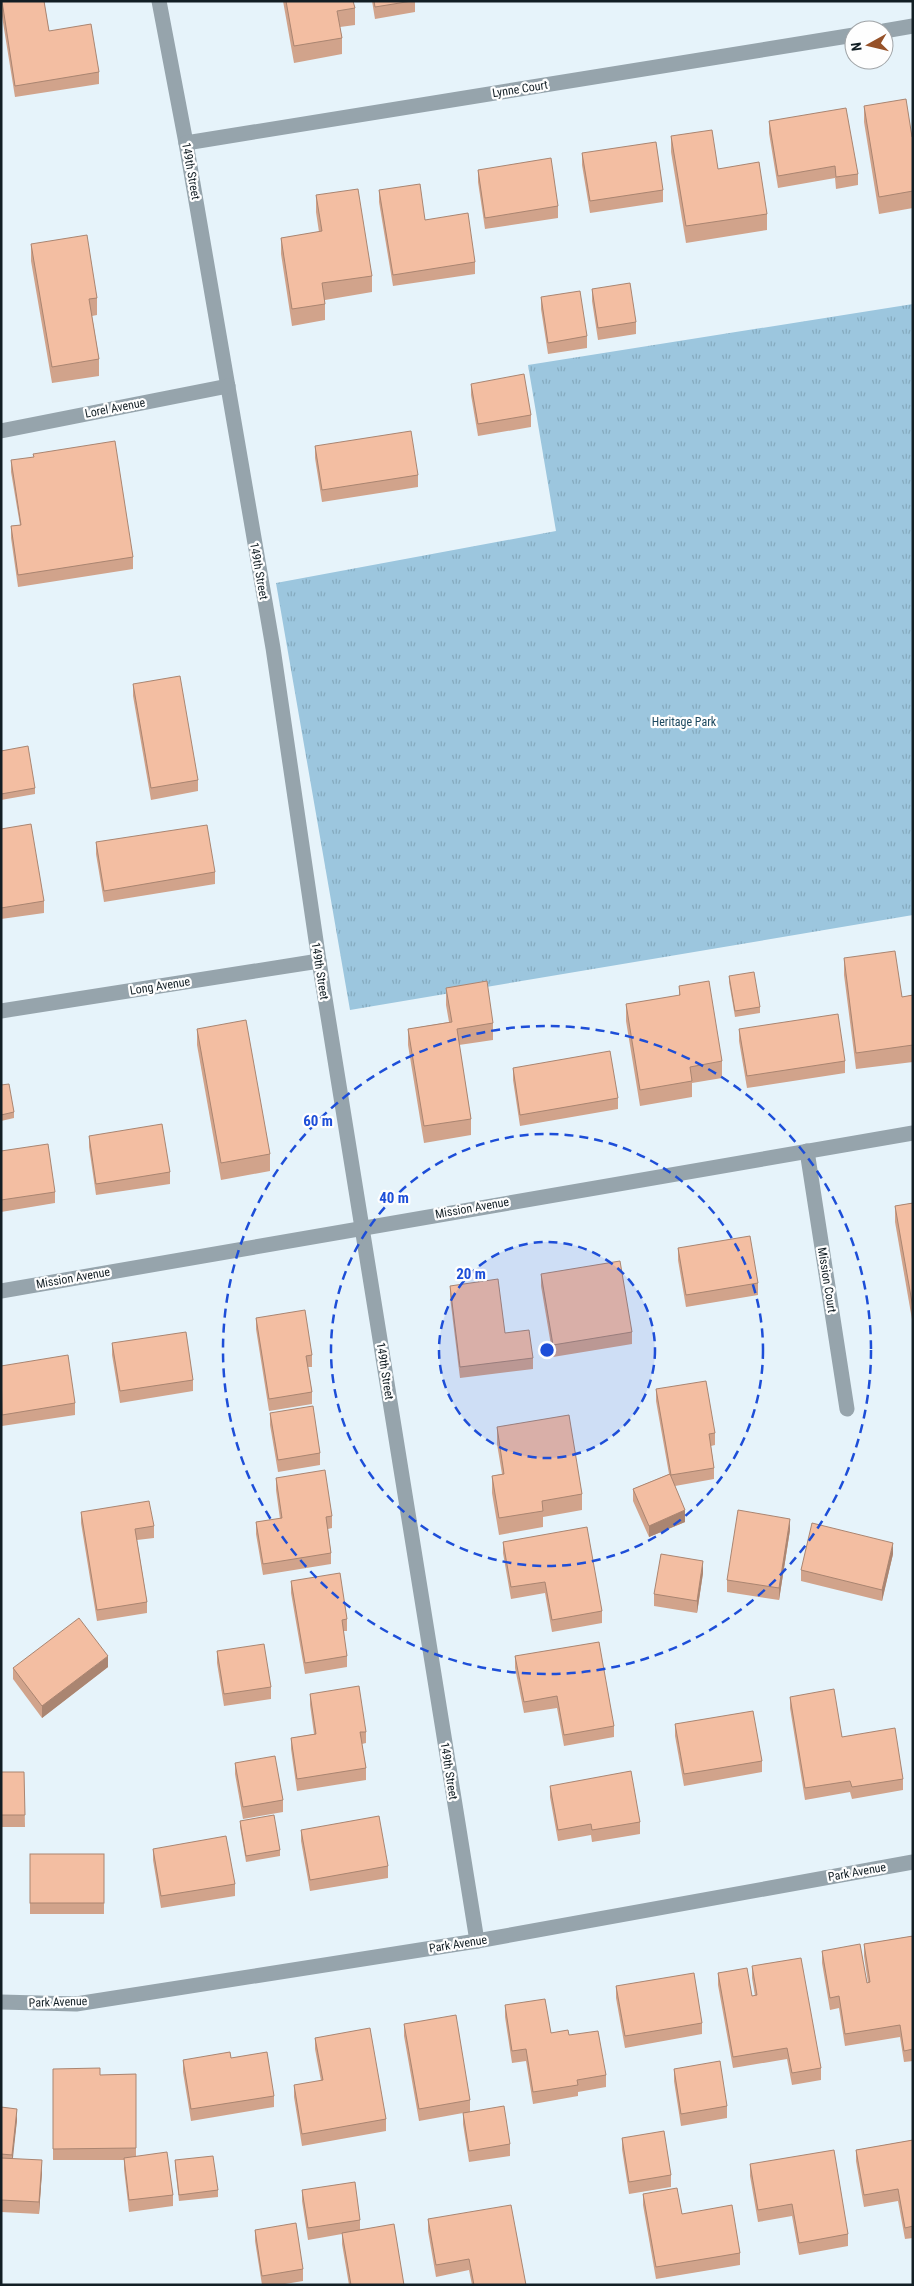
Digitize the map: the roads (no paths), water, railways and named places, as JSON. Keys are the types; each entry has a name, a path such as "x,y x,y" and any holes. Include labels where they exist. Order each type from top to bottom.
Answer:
{"street":[{"name":"149th Street","path":"159,1 186,143 273,648 319,961 477,1941"},
{"path":"894,29 913,26"},
{"name":"Lynne Court","path":"186,143 844,37"},
{"name":"Lorel Avenue","path":"1,430 228,386"},
{"name":"Long Avenue","path":"1,1011 319,961"},
{"name":"Mission Avenue","path":"1,1291 913,1133"},
{"name":"Mission Court","path":"807,1151 847,1409"},
{"name":"Park Avenue","path":"1,2002 76,2004 477,1941 913,1862"}],"park label":[{"name":"Heritage Park","path":"684,722"}]}
